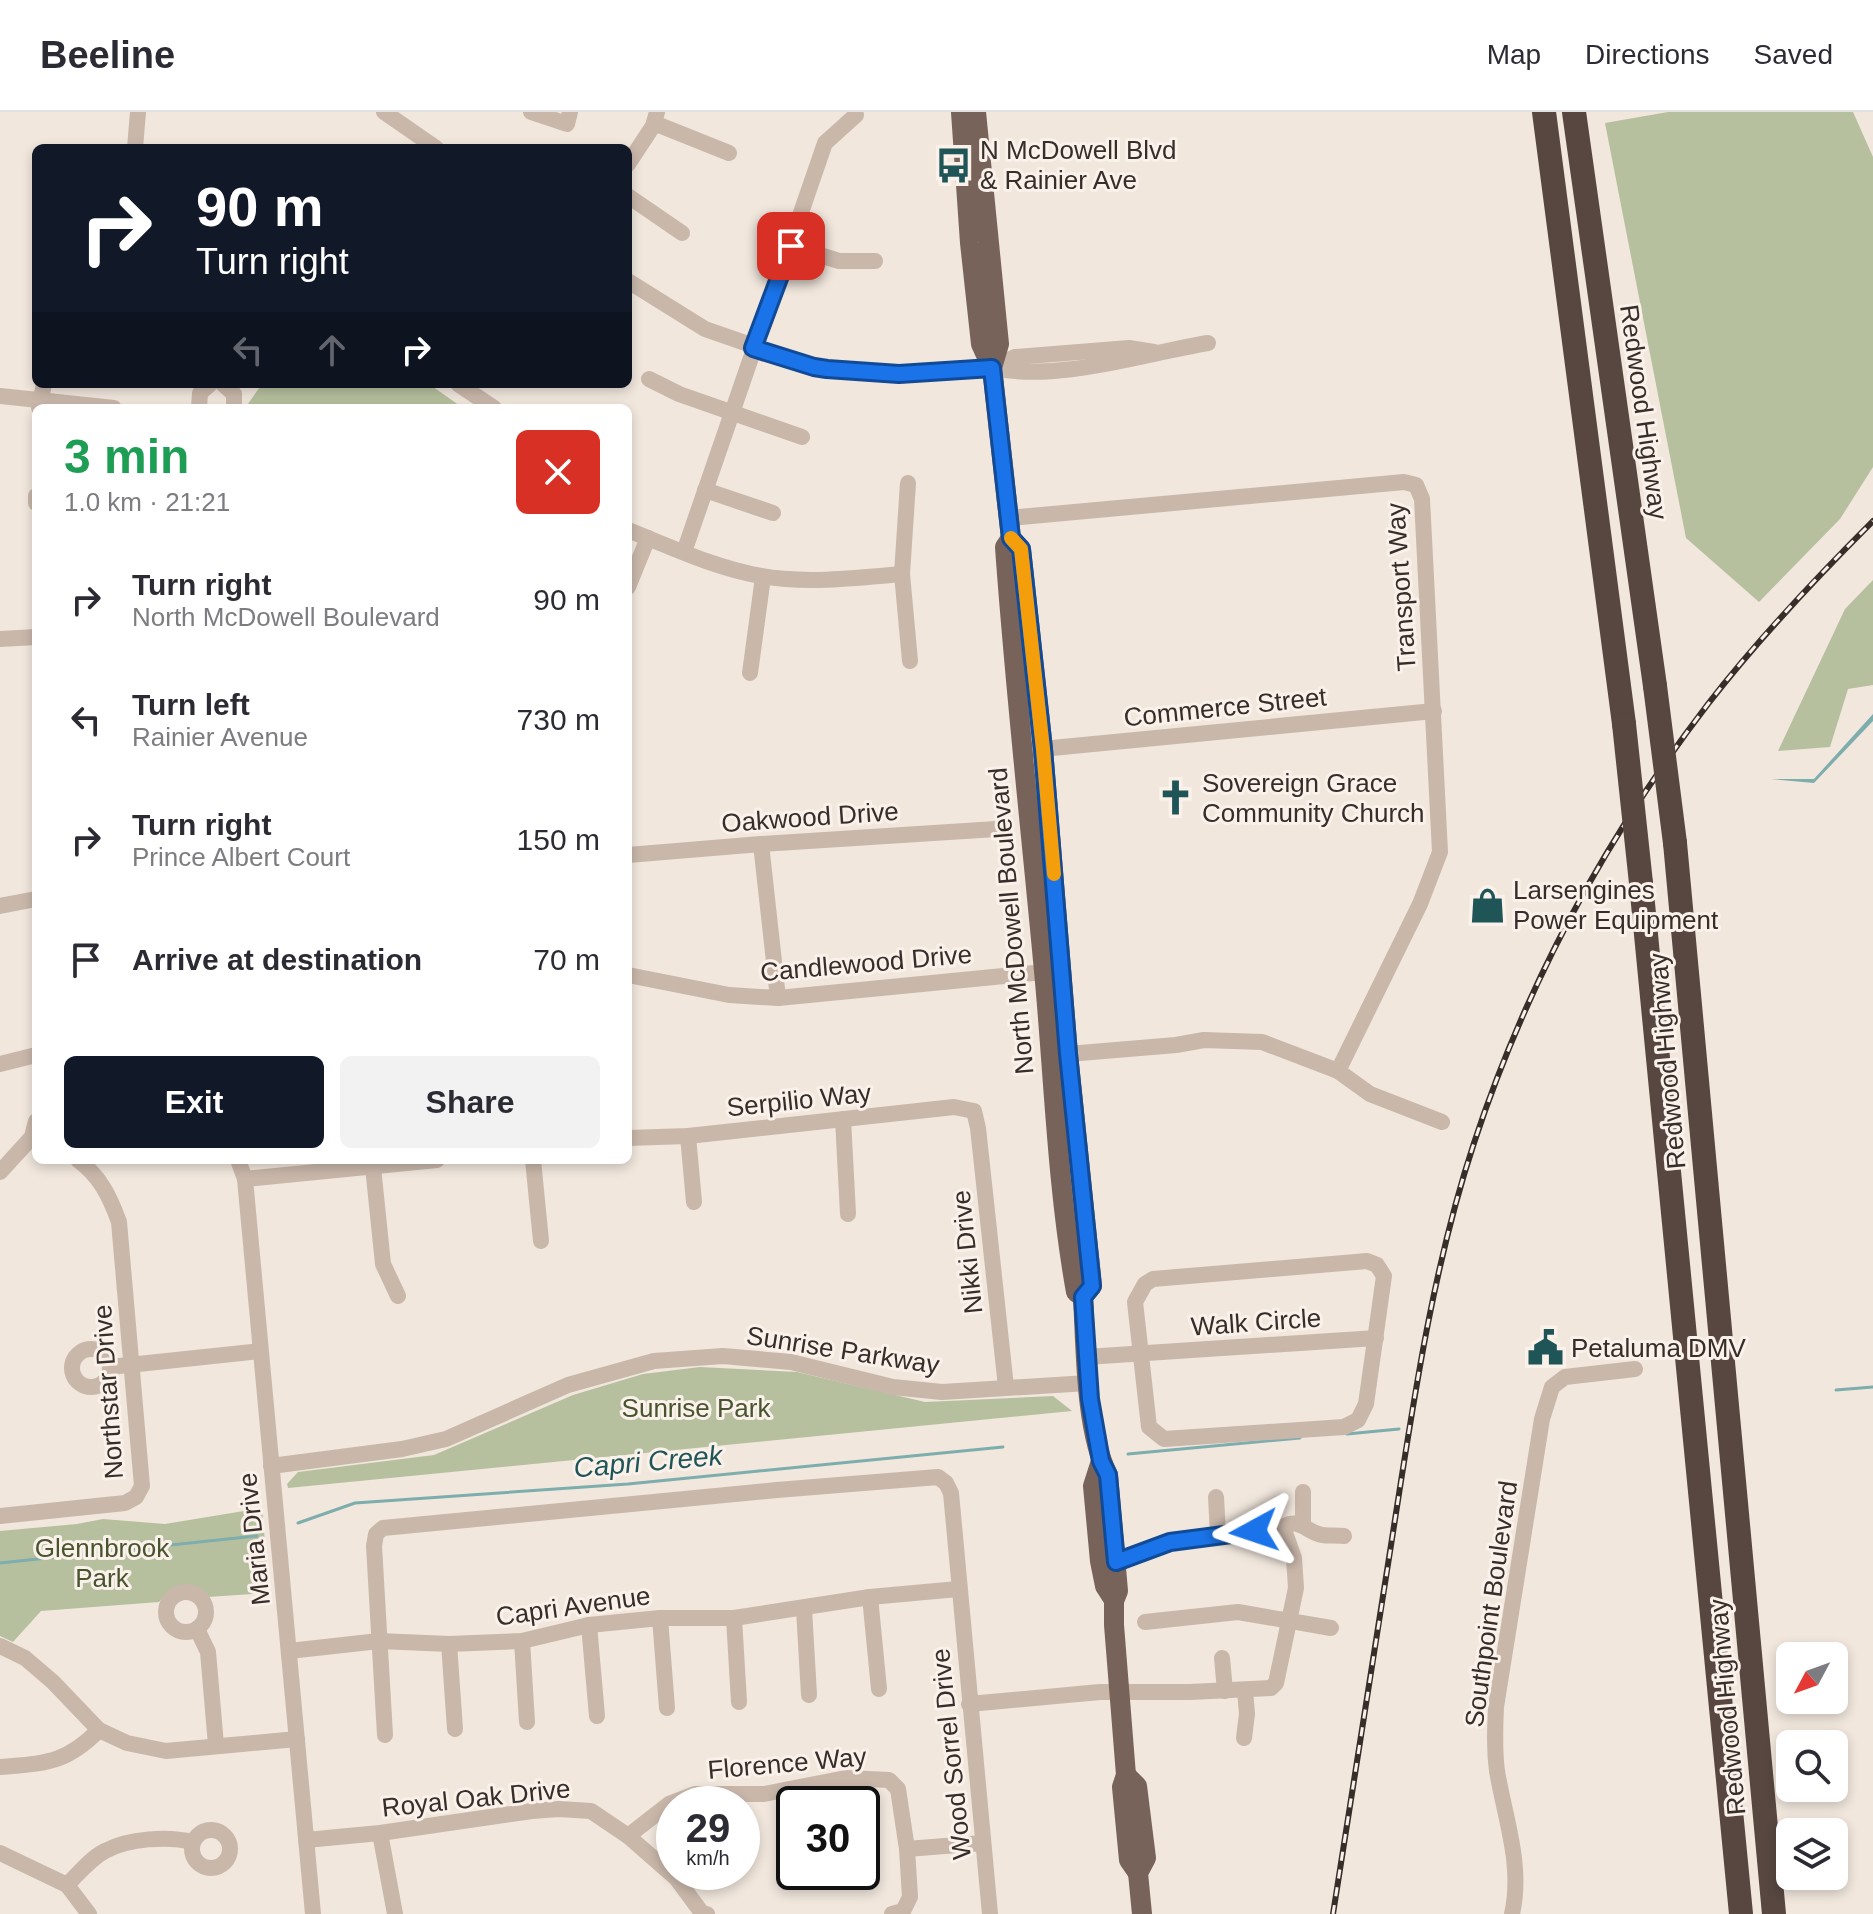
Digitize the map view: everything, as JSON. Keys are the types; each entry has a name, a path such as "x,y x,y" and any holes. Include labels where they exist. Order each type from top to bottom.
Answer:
{"highway":[{"name":"Redwood Highway","path":"1544,112 1624,724 1741,1914"},
{"name":"Redwood Highway","path":"1574,112 1675,843 1774,1914"}],"main road":[{"name":"North McDowell Boulevard","path":"961,112 981,344 992,368 1010,528 1005,547 1021,751 1053,971"},
{"name":"North McDowell Boulevard","path":"976,112 999,344 992,368"},
{"name":"North McDowell Boulevard","path":"1010,528 1021,549 1043,749 1071,1264 1076,1292 1083,1297 1088,1383 1101,1461 1108,1475 1118,1591 1114,1601 1126,1775 1137,1786 1146,1858 1138,1873 1142,1914"},
{"name":"North McDowell Boulevard","path":"1101,1461 1093,1486 1100,1561 1105,1586 1114,1601"}],"street":[{"path":"135,144 138,112"},
{"path":"384,112 430,144"},
{"path":"531,112 567,124 570,112"},
{"path":"684,552 825,143 856,115"},
{"path":"632,157 656,118 729,153"},
{"path":"632,199 682,233"},
{"path":"791,246 839,261 875,261"},
{"path":"632,283 705,329 753,348 827,369 899,374 992,368 1016,373 1118,363 1154,352 1208,343"},
{"path":"649,379 731,414 802,437"},
{"path":"464,388 488,404"},
{"path":"0,396 41,397 87,404"},
{"name":"Transport Way","path":"1010,528 1404,482 1416,485 1422,499 1440,852 1436,869 1338,1071"},
{"path":"908,483 902,574 910,661"},
{"path":"705,490 773,513"},
{"path":"632,532 716,564 763,577 839,579 902,574"},
{"path":"632,577 648,538"},
{"path":"750,673 763,577"},
{"path":"0,639 32,637"},
{"name":"Commerce Street","path":"1021,751 1434,711"},
{"name":"Oakwood Drive","path":"632,855 996,829"},
{"path":"761,844 778,998"},
{"path":"0,906 32,900"},
{"name":"Candlewood Drive","path":"632,976 729,995 778,998 1053,971"},
{"path":"1059,1055 1204,1040 1255,1041 1338,1071 1370,1094 1442,1122"},
{"path":"0,1064 32,1059"},
{"name":"Serpilio Way","path":"632,1138 688,1136 954,1107 974,1111"},
{"name":"Nikki Drive","path":"974,1111 1006,1387"},
{"path":"843,1119 848,1214"},
{"path":"0,1172 32,1135"},
{"path":"688,1136 694,1202"},
{"name":"Northstar Drive","path":"0,1516 125,1503 136,1497 142,1486 119,1222 109,1194 84,1164"},
{"name":"Maria Drive","path":"239,1164 245,1179 313,1914"},
{"path":"245,1179 400,1164"},
{"path":"533,1164 541,1241"},
{"path":"373,1167 383,1264 398,1296"},
{"path":"1367,1261 1377,1265 1384,1276 1366,1404 1358,1420 1344,1427 1164,1439 1149,1427 1140,1354 1135,1302 1145,1284 1153,1279 1367,1261"},
{"name":"Walk Circle","path":"1086,1357 1376,1338"},
{"path":"110,1367 260,1351"},
{"name":"Sunrise Parkway","path":"271,1466 402,1449 446,1439 568,1385 654,1361 723,1356 791,1362 905,1389 942,1392 1088,1383"},
{"name":"Southpoint Boulevard","path":"1512,1914 1516,1896 1515,1856 1494,1746 1496,1707 1542,1419 1552,1387 1565,1377 1635,1369"},
{"name":"Wood Sorrel Drive","path":"379,1641 374,1546 376,1534 383,1528 792,1488 938,1477 946,1483 951,1493 990,1914"},
{"path":"1303,1492 1303,1524"},
{"path":"1216,1497 1218,1534"},
{"path":"1116,1562 1170,1542 1289,1524 1303,1524 1320,1535 1344,1536"},
{"path":"969,1704 1118,1692 1265,1690 1276,1683 1296,1588 1294,1558 1283,1527"},
{"name":"Capri Avenue","path":"289,1651 379,1641 449,1644 522,1641 589,1625 660,1618 734,1618 870,1597 958,1589"},
{"path":"870,1597 879,1689"},
{"path":"804,1609 809,1695"},
{"path":"1145,1622 1238,1612 1331,1628"},
{"path":"660,1618 667,1708"},
{"path":"734,1618 739,1702"},
{"path":"589,1625 597,1716"},
{"path":"197,1629 208,1652 216,1745"},
{"path":"379,1641 385,1735"},
{"path":"522,1641 527,1722"},
{"path":"449,1644 455,1729"},
{"path":"0,1646 25,1658 99,1730 127,1743 166,1751 297,1739"},
{"path":"1222,1658 1225,1691"},
{"path":"1244,1738 1247,1714 1245,1690"},
{"path":"0,1767 51,1762 81,1747 99,1730"},
{"name":"Florence Way","path":"628,1836 669,1804 695,1794 764,1794 846,1778 872,1778 889,1780 898,1789 907,1849"},
{"name":"Royal Oak Drive","path":"306,1840 559,1809 591,1811 628,1836 676,1878 703,1914"},
{"path":"380,1833 395,1914"},
{"path":"67,1885 104,1851 132,1842 179,1838 193,1842"},
{"path":"892,1914 903,1911 910,1897 907,1849 983,1843"},
{"path":"0,1853 67,1885 89,1914"}],"green space":[{"path":"1668,112 1853,112 1873,157 1873,467 1840,519 1759,602 1686,538 1605,123"},
{"path":"259,388 435,388 457,404 248,404"},
{"path":"1873,580 1873,685 1848,689 1830,747 1778,751 1845,609"},
{"name":"Sunrise Park","path":"700,1367 797,1372 925,1402 1053,1396 1072,1411 288,1488 287,1484 298,1472 434,1455 573,1395 643,1374"},
{"name":"Glennbrook Park","path":"262,1508 267,1593 208,1597 195,1588 182,1586 170,1591 159,1602 41,1611 13,1642 0,1636 0,1531 103,1519 165,1524"}],"water":[{"path":"1873,714 1873,721 1814,783 1771,779 1814,779"}],"waterway":[{"name":"Capri Creek","path":"1836,1390 1873,1387"},
{"name":"Capri Creek","path":"1347,1434 1399,1429"},
{"name":"Capri Creek","path":"1128,1454 1300,1438"},
{"name":"Capri Creek","path":"298,1523 355,1503 628,1484 1003,1447"},
{"name":"Capri Creek","path":"0,1563 257,1536"}],"railway":[{"path":"1333,1914 1426,1333 1460,1190 1495,1084 1544,969 1603,859 1636,806 1671,754 1747,656 1808,587 1873,521"}],"slow traffic":[{"path":"1011,538 1021,549 1054,874"}],"place":[{"name":"N McDowell Blvd & Rainier Ave","path":"954,165"},
{"name":"Sovereign Grace Community Church","path":"1176,798"},
{"name":"Larsengines Power Equipment","path":"1487,905"},
{"name":"Petaluma DMV","path":"1545,1348"}],"route":[{"path":"791,246 753,348 827,369 899,374 992,368 1011,538 1021,549 1043,749 1068,1054 1092,1286 1083,1297 1086,1357 1101,1461 1108,1475 1116,1562 1170,1542 1254,1531"}]}
